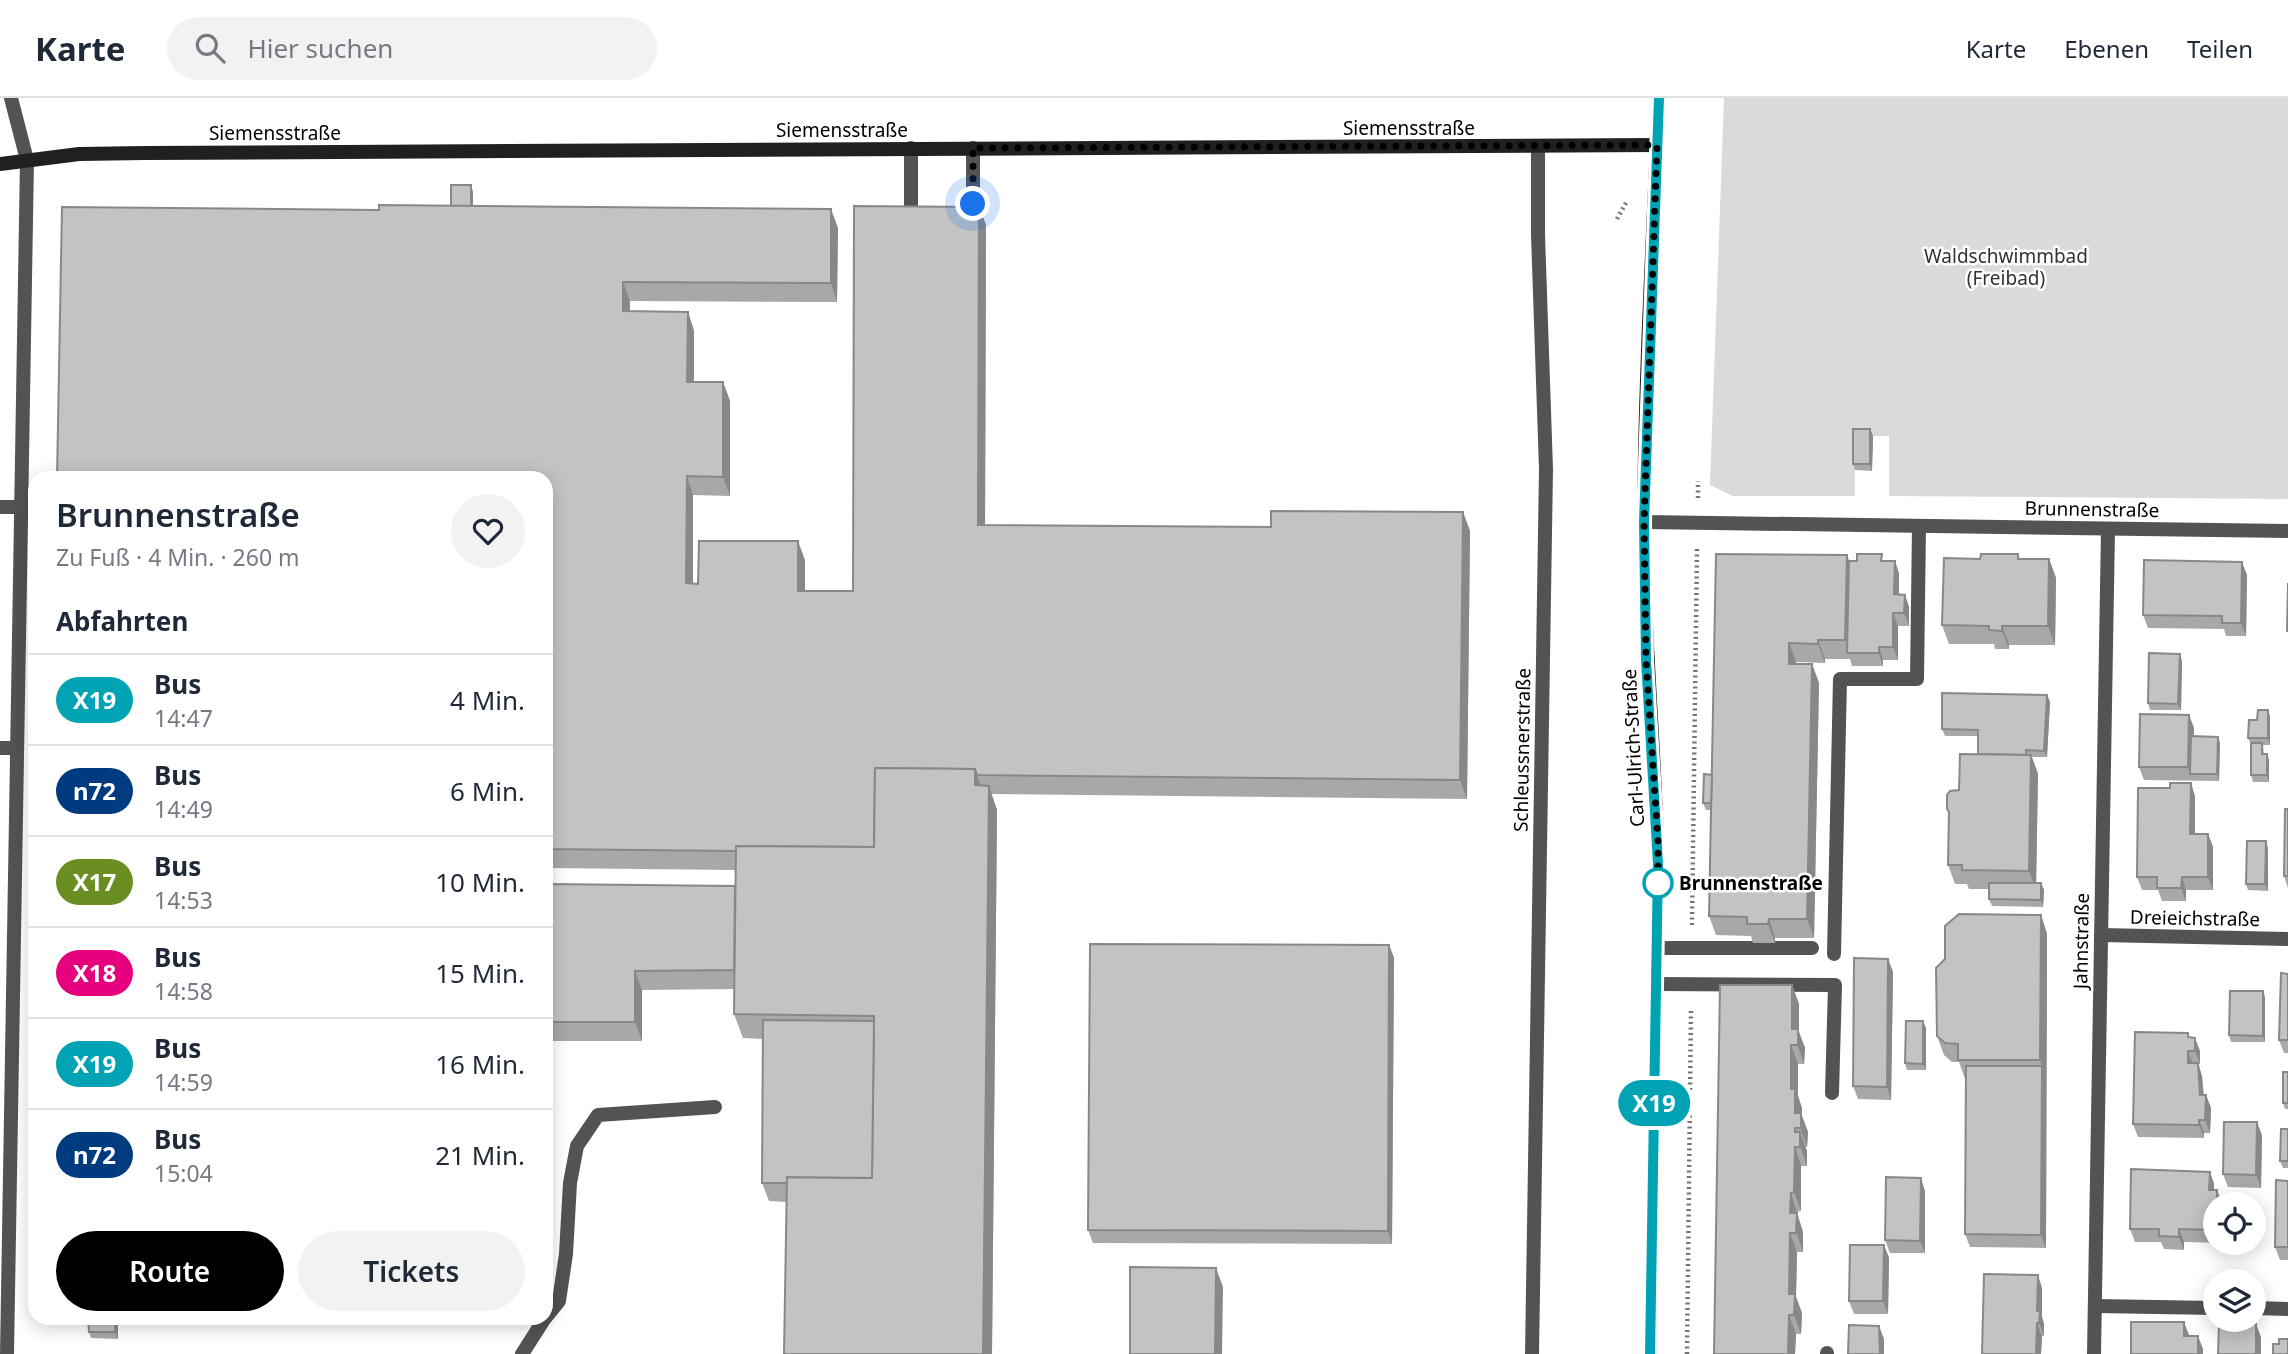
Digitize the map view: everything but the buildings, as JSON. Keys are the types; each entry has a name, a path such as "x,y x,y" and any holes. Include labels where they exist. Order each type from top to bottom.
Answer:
{"street":[{"path":"7,1354 4,1258 17,748 27,160 11,98"},
{"name":"Carl-Ulrich-Straße","path":"1650,1354 1658,842 1646,660 1644,522 1659,98"},
{"name":"Siemensstraße","path":"0,164 79,154 145,153 1657,145"},
{"name":"Schleussnerstraße","path":"1532,1354 1546,470 1538,235 1538,147"},
{"path":"911,148 911,225"},
{"path":"973,148 973,225"},
{"path":"0,507 21,507"},
{"name":"Brunnenstraße","path":"1644,522 2288,531"},
{"path":"1834,954 1840,679 1917,679 1919,526"},
{"name":"Jahnstraße","path":"2094,1354 2108,529"},
{"path":"0,748 17,748"},
{"name":"Dreieichstraße","path":"2101,935 2288,939"},
{"path":"1657,948 1812,948"},
{"path":"1656,984 1835,985 1832,1093"},
{"path":"553,1308 559,1301 566,1254 570,1183 577,1146 598,1115 715,1107"},
{"path":"2095,1306 2203,1308"},
{"path":"2266,1308 2288,1309"},
{"path":"523,1354 541,1325"}],"green space":[{"name":"Waldschwimmbad (Freibad)","path":"1724,98 2288,98 2288,499 1889,496 1889,436 1855,436 1855,496 1733,496 1710,485"}],"bus line":[{"name":"X19","path":"1650,1354 1658,842 1646,660 1644,522 1659,98"}],"place":[{"name":"Brunnenstraße","path":"1658,883"}],"route":[{"path":"973,204 973,148 1657,145 1644,522 1646,660 1658,842 1658,887 1658,883"}]}
